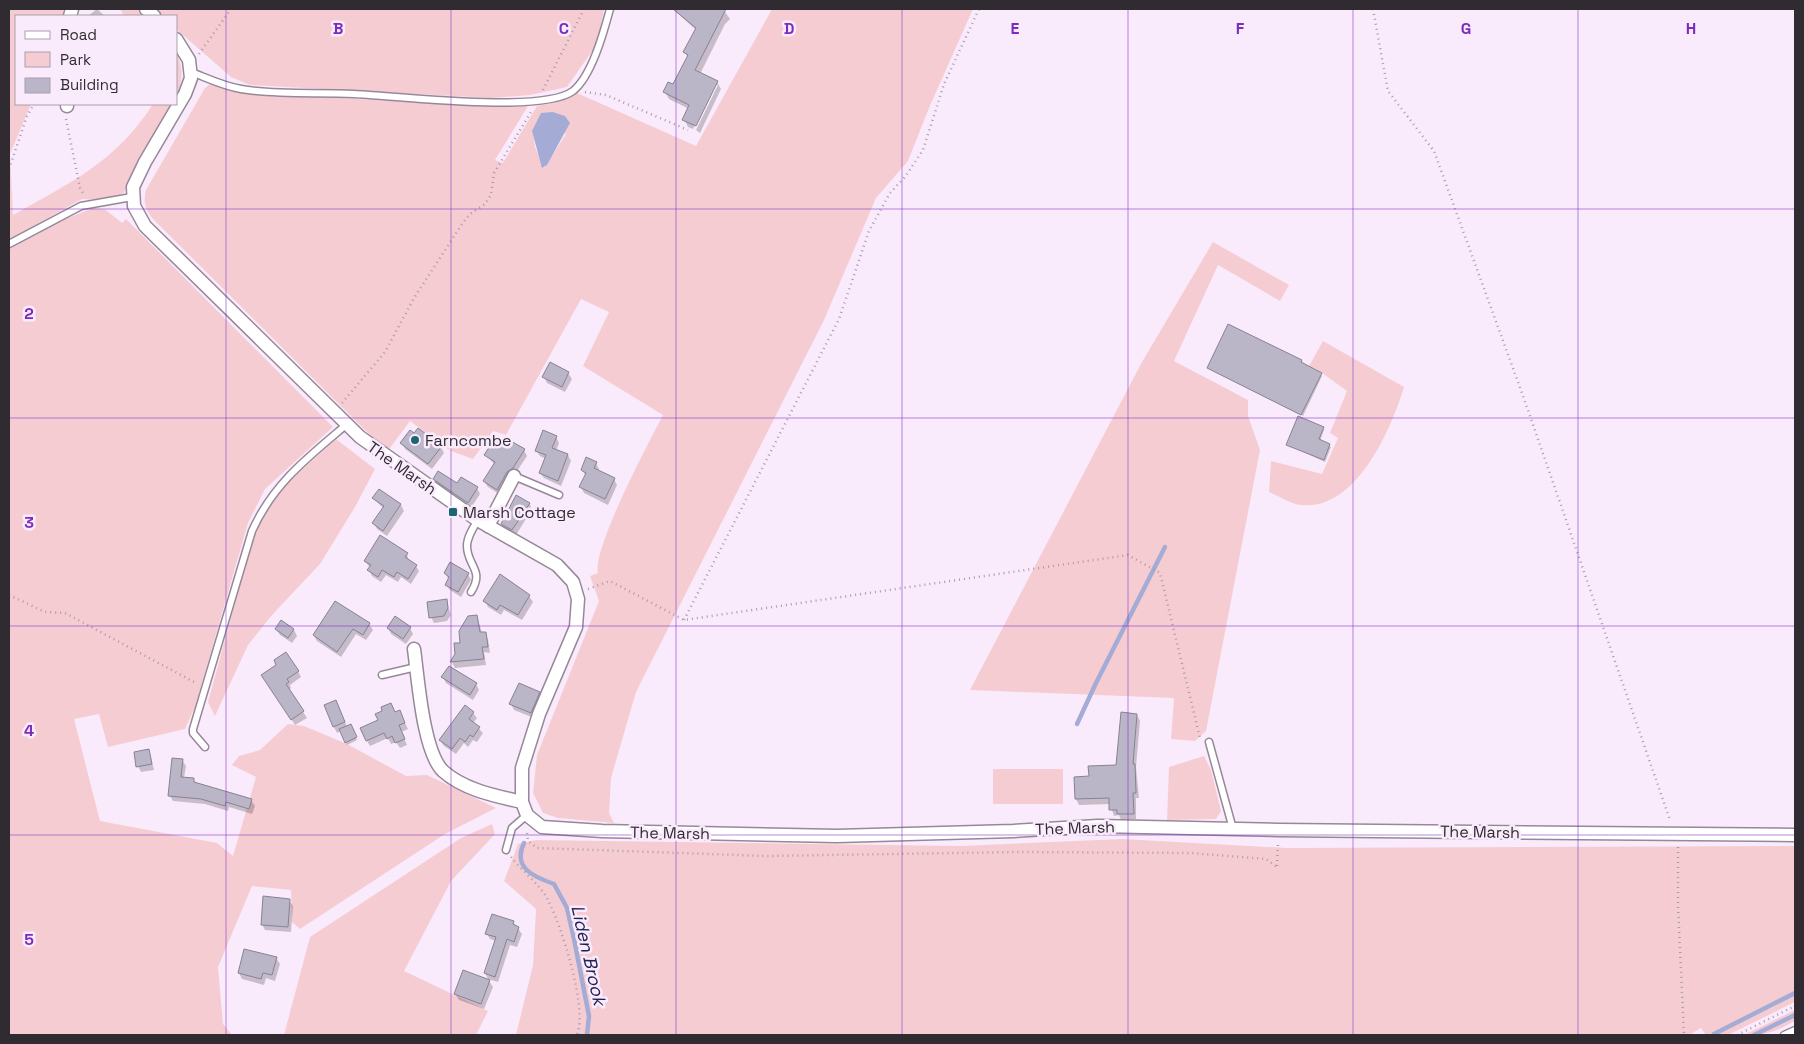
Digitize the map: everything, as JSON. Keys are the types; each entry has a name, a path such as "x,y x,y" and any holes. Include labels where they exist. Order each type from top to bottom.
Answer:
{"street":[{"path":"132,197 136,178 185,94 190,66 178,43"},
{"name":"The Marsh","path":"132,197 138,216 152,235 346,425 393,462 483,523 557,565 566,573 577,592"},
{"path":"483,523 514,476"},
{"path":"530,818 522,802 522,768 539,714 576,627 577,592"},
{"path":"414,649 429,744 436,763 444,772 463,784 486,793 522,802"},
{"name":"The Marsh","path":"530,818 550,829 837,836 1013,831 1067,827 1795,835"}],"lane":[{"path":"190,66 242,90 499,103 537,99 565,95 574,90 588,69 602,40 610,9"},
{"path":"9,244 73,210 89,204 132,197"},
{"path":"205,747 193,733 193,729 241,562 261,511 276,489 346,425"},
{"path":"514,476 559,495"},
{"path":"471,592 477,581 477,576 468,554 467,543 483,523"},
{"path":"382,675 416,667"},
{"path":"1209,742 1233,829"},
{"path":"506,850 512,828 530,818"},
{"path":"1784,1035 1795,1030"}],"path":[{"path":"190,66 231,9"},
{"path":"333,413 385,352 414,298 462,224 470,214 486,204 492,195 494,173 537,99 584,9"},
{"path":"684,620 839,319 869,231 890,193 905,177 923,150 944,84 979,9"},
{"path":"1373,9 1388,91 1434,151 1522,393 1675,835 1678,852 1678,906 1684,1035"},
{"path":"574,90 606,95 688,130"},
{"path":"9,169 27,116 33,105"},
{"path":"67,105 65,117 80,188 89,204"},
{"path":"577,592 610,581 684,620 1128,555 1160,573 1200,738 1209,742"},
{"path":"9,595 45,612 65,614 206,689"},
{"path":"530,818 527,834 532,846 537,848 766,856 1010,852 1191,853 1266,859 1277,867 1278,830"},
{"path":"506,850 524,874 542,890 554,914 570,964 580,1009 580,1028 577,1035"},
{"path":"1737,1035 1795,1006"}],"green space":[{"path":"9,9 64,9 63,15 15,15 15,105 31,105 10,154 13,215 73,181 108,156 139,124 152,105 172,105 140,156 124,193 105,200 82,199 9,240"},
{"path":"120,9 137,9 144,15 123,15"},
{"path":"154,9 604,9 597,44 567,87 530,95 492,98 250,85 231,77 178,31 178,15 161,15"},
{"path":"772,9 973,9 929,108 908,161 876,198 824,320 636,692 611,778 609,813 614,823 558,818 543,813 533,793 537,755 599,601 590,576 598,573 598,560 612,520 663,415 583,366 609,312 581,299 506,435 493,431 473,459 451,451 410,421 387,452 152,218 145,205 145,194 205,88 210,84 235,92 479,106 528,106 495,160 503,163 537,106 558,102 577,93 696,146","holes":["539,120 566,134 544,168 535,147 533,131"]},
{"path":"178,58 182,74 178,90"},
{"path":"93,208 106,210 122,223 126,219 333,427 265,489 248,523 195,707 185,729 108,747 99,714 74,719 100,821 217,843 233,856 256,777 232,765 239,756 260,750 288,724 304,726 347,744 406,776 427,775 496,808 445,834 300,929 292,922 291,890 252,886 218,967 223,1024 232,1035 9,1035 9,249 63,220"},
{"path":"1213,242 1289,285 1280,301 1218,265 1174,361 1248,400 1248,416 1260,450 1206,731 1195,741 1171,739 1174,698 970,690 1142,362"},
{"path":"1323,341 1404,387 1380,445 1354,482 1338,495 1321,503 1301,505 1289,502 1269,492 1271,461 1322,474 1338,438 1330,433 1347,391 1309,366"},
{"path":"336,439 375,469 355,507 320,564 273,614 248,645 215,716 208,702 248,555 259,523 283,487"},
{"path":"1204,756 1211,770 1221,811 1216,819 1167,820 1169,767"},
{"path":"993,769 1063,769 1063,804 993,804"},
{"path":"492,824 495,834 451,881 404,971 488,1011 476,1035 284,1035 310,937 461,838"},
{"path":"1122,839 1287,848 1795,846 1795,1002 1728,1035 1706,1035 1701,1028 1689,1035 516,1035 533,965 536,909 504,881 518,844 536,840 961,846"},
{"path":"1795,1010 1795,1021 1782,1028 1771,1032 1744,1035"}],"water":[{"path":"553,112 565,116 570,123 547,165 542,168 532,131 541,113"}],"building":[{"path":"673,9 726,9 695,70 718,81 696,126 682,120 689,105 663,92 668,82 673,84 688,55 683,52 696,28"},
{"path":"1228,324 1302,360 1301,362 1322,373 1301,415 1207,368"},
{"path":"550,362 569,372 562,387 542,377"},
{"path":"1298,416 1324,427 1319,439 1330,444 1324,460 1286,445"},
{"path":"418,428 442,446 428,464 400,443 410,430 414,433"},
{"path":"543,430 557,436 552,448 568,454 558,481 539,473 546,455 535,451"},
{"path":"494,440 505,446 509,440 525,449 513,468 507,472 497,490 483,481 495,462 484,455"},
{"path":"586,457 597,462 594,468 615,478 605,499 579,487 586,473 581,470"},
{"path":"438,471 457,483 461,477 478,487 468,503 433,479"},
{"path":"379,489 401,504 383,531 372,523 384,506 372,498"},
{"path":"516,495 530,503 512,530 501,524"},
{"path":"380,535 408,553 405,557 417,565 408,579 397,572 394,577 382,570 378,577 367,570 371,565 364,561"},
{"path":"450,562 469,573 458,592 445,585 449,577 444,573"},
{"path":"500,574 530,595 518,615 500,605 497,610 483,601"},
{"path":"447,599 448,608 444,616 429,618 427,602"},
{"path":"335,601 370,623 363,635 353,629 337,652 313,635"},
{"path":"477,615 480,632 486,632 488,647 482,647 484,659 450,662 455,654 454,643 460,643 459,631 468,616"},
{"path":"395,616 411,627 403,639 387,628"},
{"path":"281,620 294,629 288,638 275,629"},
{"path":"286,652 299,671 287,679 289,682 286,684 304,711 291,720 261,675 276,665 274,660"},
{"path":"449,666 477,683 470,695 441,677"},
{"path":"519,683 540,692 531,713 509,704"},
{"path":"336,700 345,722 333,727 324,705"},
{"path":"391,703 395,712 400,710 405,723 399,725 405,739 395,743 392,736 387,739 384,733 366,741 360,728 378,720 375,714 382,711 381,707"},
{"path":"465,705 474,712 469,719 480,727 473,737 470,735 465,742 460,738 452,749 439,740"},
{"path":"1121,712 1137,714 1133,764 1135,764 1136,793 1133,793 1134,814 1117,814 1117,810 1109,810 1109,798 1075,799 1074,777 1089,776 1088,766 1116,765"},
{"path":"351,724 357,737 345,743 339,729"},
{"path":"149,749 152,764 136,767 134,752"},
{"path":"172,758 183,759 181,777 194,778 194,782 252,799 249,809 226,802 225,806 201,799 168,796"},
{"path":"263,896 290,899 288,927 261,925"},
{"path":"492,914 514,921 513,924 519,927 514,942 507,939 495,977 484,973 496,937 485,934"},
{"path":"244,949 277,957 272,975 263,973 261,979 238,973"},
{"path":"463,970 490,980 481,1004 454,994"}],"waterway":[{"path":"1077,724 1165,547"},
{"name":"Liden Brook","path":"524,843 521,852 523,865 533,875 554,884 567,908 589,1016 587,1035"},
{"path":"1714,1034 1795,993"},
{"path":"1754,1035 1795,1015"}],"place":[{"name":"Farncombe","path":"415,440"},
{"name":"Marsh Cottage","path":"453,512"}]}
